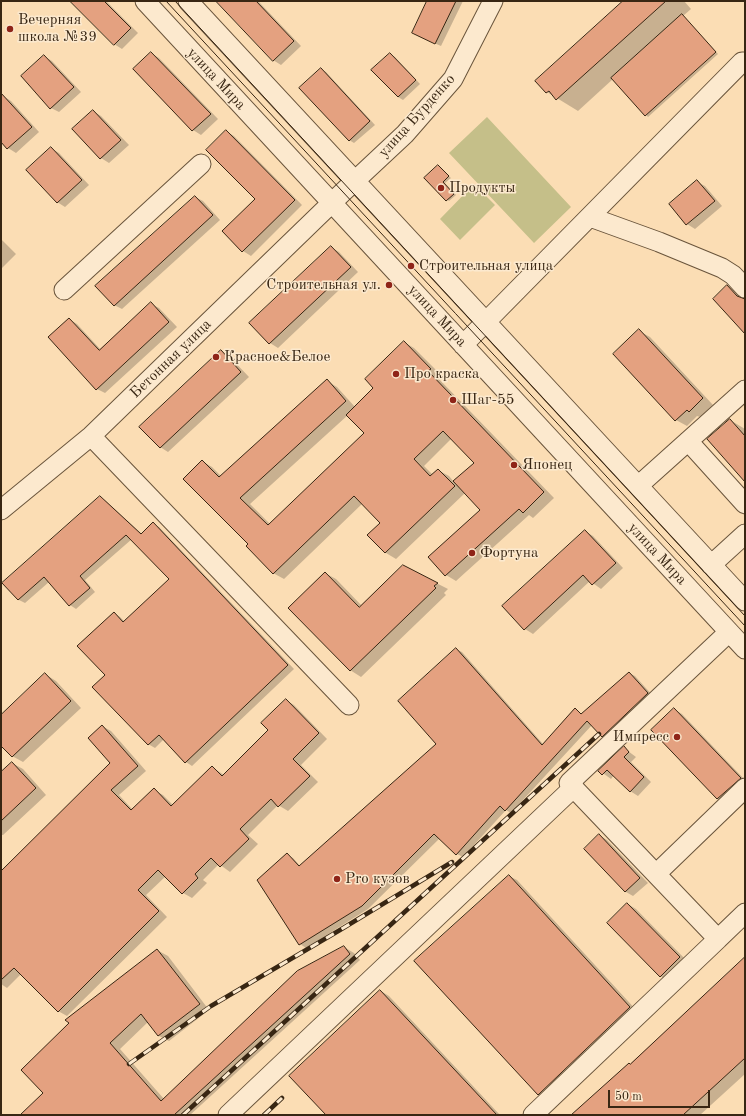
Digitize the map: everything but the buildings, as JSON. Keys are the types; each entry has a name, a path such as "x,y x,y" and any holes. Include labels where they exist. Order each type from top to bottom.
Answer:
{"street":[{"name":"улица Мира","path":"145,1 745,649"},
{"name":"улица Мира","path":"188,1 745,601"},
{"name":"улица Бурденко","path":"332,203 405,134 453,79 492,1"},
{"path":"463,345 742,62 745,62"},
{"path":"64,290 201,164"},
{"name":"Бетонная улица","path":"2,506 91,436 332,203"},
{"path":"590,217 722,268 732,275 745,288"},
{"path":"638,486 745,390"},
{"path":"91,436 348,705"},
{"path":"688,441 745,504"},
{"path":"711,565 745,534"},
{"path":"718,939 569,783 729,632"},
{"path":"228,1115 574,787"},
{"path":"656,874 745,788"},
{"path":"533,1115 745,912"}],"shaded area":[{"path":"487,117 571,207 534,243 449,153"},
{"path":"474,184 495,205 460,240 440,219"}],"tram line":[{"path":"166,1 745,626"},
{"path":"175,1 745,616"}],"railway":[{"path":"183,1115 599,734"},
{"path":"129,1064 211,1006 452,862"},
{"path":"264,1115 282,1098"}],"place":[{"name":"Вечерняя школа №39","path":"10,29"},
{"name":"Продукты","path":"441,188"},
{"name":"Строительная улица","path":"411,266"},
{"name":"Строительная ул.","path":"389,285"},
{"name":"Красное&Белое","path":"216,357"},
{"name":"Про краска","path":"396,374"},
{"name":"Шаг-55","path":"453,400"},
{"name":"Японец","path":"514,465"},
{"name":"Фортуна","path":"472,553"},
{"name":"Импресс","path":"677,737"},
{"name":"Pro кузов","path":"337,879"}]}
